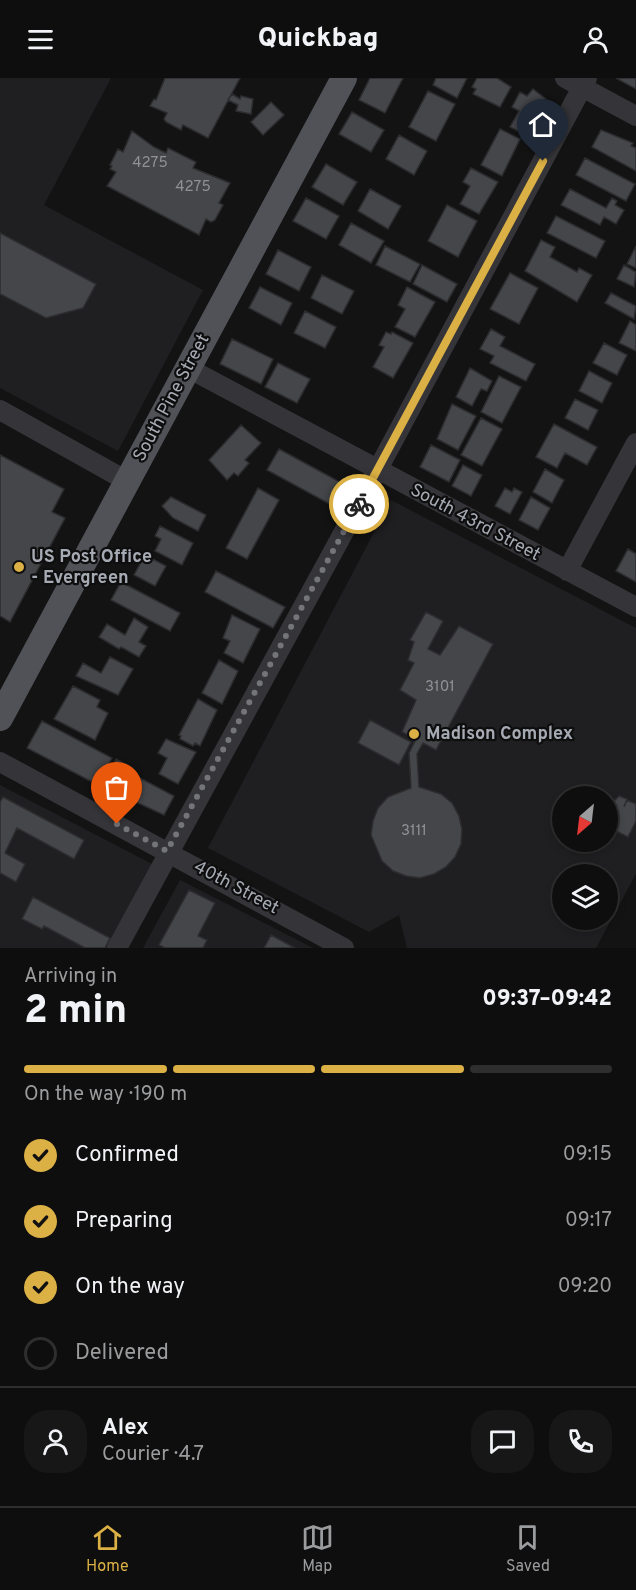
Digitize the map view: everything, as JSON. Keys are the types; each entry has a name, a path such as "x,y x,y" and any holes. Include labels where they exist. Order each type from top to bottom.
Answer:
{"main road":[{"name":"South Pine Street","path":"0,718 344,78"}],"street":[{"path":"117,948 167,851 377,471 578,81 636,116"},
{"name":"South 43rd Street","path":"188,369 636,607"},
{"path":"0,410 127,481"},
{"path":"567,571 636,443"},
{"name":"40th Street","path":"0,762 344,948"}],"shaded area":[{"path":"0,78 111,78 44,205 203,290 118,451 0,388"},
{"name":"Madison Complex","path":"391,500 636,628 636,874 618,907 618,864 552,864 552,930 606,930 596,948 407,948 399,915 369,932 208,848"},
{"path":"0,785 154,865 109,948 0,948"},
{"path":"180,880 313,948 143,948"}],"building":[{"path":"165,78 240,78 208,138 183,125 181,130 166,122 164,119 167,113 150,106 154,99 156,100"},
{"path":"370,78 403,78 385,113 359,100"},
{"path":"436,78 467,78 457,98 433,85"},
{"path":"477,78 497,78 511,87 500,107 473,94 476,89 472,87"},
{"path":"616,78 636,78 636,89"},
{"path":"533,89 546,99 526,135 510,127 519,111 512,107 520,92 527,96"},
{"path":"428,91 455,104 436,141 409,127"},
{"path":"232,94 240,99 241,96 253,99 251,114 236,111 238,105 228,100"},
{"path":"271,102 284,115 263,135 251,122"},
{"path":"352,112 384,130 371,152 339,134"},
{"path":"500,129 520,139 502,176 481,165"},
{"path":"601,130 633,143 631,146 636,148 636,171 592,147"},
{"path":"132,131 166,153 168,148 196,162 193,168 230,183 219,203 223,205 215,220 211,222 206,219 199,235 107,186 116,172 110,169 112,166 110,165 118,149 123,152"},
{"path":"399,135 427,151 414,175 386,159"},
{"path":"585,158 635,184 626,201 576,175"},
{"path":"326,164 357,182 343,205 312,187"},
{"path":"471,168 498,182 479,214 460,204 470,186 463,182"},
{"path":"370,189 401,206 388,229 358,211"},
{"path":"570,189 606,208 612,198 617,201 615,205 624,210 616,224 604,217 600,225 561,205"},
{"path":"306,198 339,216 326,239 293,221"},
{"path":"447,205 477,221 458,257 428,241"},
{"path":"556,216 605,241 596,258 547,233"},
{"path":"351,223 384,241 371,263 339,245"},
{"path":"0,233 96,284 83,308 46,318 0,294"},
{"path":"541,240 555,247 550,257 577,272 579,268 592,275 577,302 525,271"},
{"path":"385,246 420,264 410,282 376,265"},
{"path":"636,246 636,268 627,264"},
{"path":"278,250 311,267 299,291 266,274"},
{"path":"422,265 457,284 447,302 413,284"},
{"path":"624,265 636,272 634,287 617,279"},
{"path":"510,273 538,288 519,324 490,309"},
{"path":"322,275 354,291 342,314 311,298"},
{"path":"260,287 292,303 281,325 249,308"},
{"path":"407,287 435,302 415,337 395,327 405,309 398,305"},
{"path":"611,293 636,306 634,319 605,303"},
{"path":"305,311 336,327 325,348 294,333"},
{"path":"630,321 636,325 636,351 619,343"},
{"path":"491,329 505,337 500,346 535,364 526,381 490,363 494,356 480,349"},
{"path":"386,332 391,334 392,332 413,343 393,378 373,367 384,347 379,345"},
{"path":"232,339 273,359 261,384 220,364"},
{"path":"604,343 627,355 617,375 593,363"},
{"path":"278,363 310,379 297,403 265,387"},
{"path":"470,368 492,381 487,391 481,389 472,406 456,397"},
{"path":"589,371 612,383 602,403 579,391"},
{"path":"499,376 521,387 502,423 481,412"},
{"path":"575,399 598,410 588,430 565,418"},
{"path":"452,404 476,416 458,450 437,439"},
{"path":"481,418 502,429 482,466 461,455"},
{"path":"554,424 597,447 587,465 565,453 557,468 536,457"},
{"path":"241,425 261,443 245,460 249,463 238,476 234,473 227,480 209,460"},
{"path":"431,445 460,460 449,482 420,467"},
{"path":"279,449 349,487 337,508 267,470"},
{"name":"US Post Office - Evergreen","path":"0,455 64,489 52,512 65,518 10,622 0,616"},
{"path":"463,465 482,475 471,496 452,486"},
{"path":"545,469 564,480 552,503 533,492"},
{"path":"258,488 279,500 247,559 226,548"},
{"path":"505,488 512,492 514,488 522,492 510,514 495,506"},
{"path":"171,497 206,515 198,531 173,518 162,506"},
{"path":"531,497 550,508 538,530 519,520"},
{"path":"160,526 193,543 182,565 155,551 161,539 155,536"},
{"path":"628,549 636,554 636,582 616,571"},
{"path":"145,555 166,566 155,586 134,575"},
{"path":"216,571 285,607 273,628 205,592"},
{"path":"121,582 180,613 170,631 111,600"},
{"path":"426,612 443,621 428,649 440,655 459,626 493,644 436,750 423,743 417,754 419,787 441,794 452,803 459,816 462,829 461,844 455,857 446,867 420,878 393,871 382,861 371,835 378,808 388,797 411,788 409,753 416,739 402,732 416,700 400,690 414,663 408,660 414,642 410,640"},
{"path":"232,615 260,629 243,663 224,653 230,641 223,638"},
{"path":"134,618 148,627 139,642 146,646 139,657 99,637 107,624 125,635"},
{"path":"110,657 133,669 118,695 76,676 83,663 101,673"},
{"path":"219,660 238,671 222,704 202,693"},
{"path":"73,686 100,700 97,707 108,713 95,740 54,719"},
{"path":"198,699 217,710 200,746 195,743 193,746 180,739 179,735"},
{"path":"370,720 411,742 399,765 358,743"},
{"path":"42,721 112,758 98,785 27,748"},
{"path":"166,739 196,752 178,784 159,774 167,758 158,753"},
{"path":"116,759 133,768 123,786 106,777"},
{"path":"138,777 174,796 164,815 127,798"},
{"path":"3,797 84,840 74,859 17,828 5,853 25,864 16,882 0,873 0,802"},
{"path":"618,797 627,799 624,807 627,800 636,804 636,821 628,837 618,832"},
{"path":"189,890 215,903 198,936 207,940 203,948 165,948 159,945"},
{"path":"33,897 110,938 105,948 85,948 44,926 42,929 22,919"},
{"path":"271,935 295,948 264,948"}],"way so far":[{"path":"117,824 167,851 359,504"}],"place":[{"name":"US Post Office - Evergreen","path":"19,567"},
{"name":"Madison Complex","path":"414,734"}],"route":[{"path":"359,504 543,161"}]}
